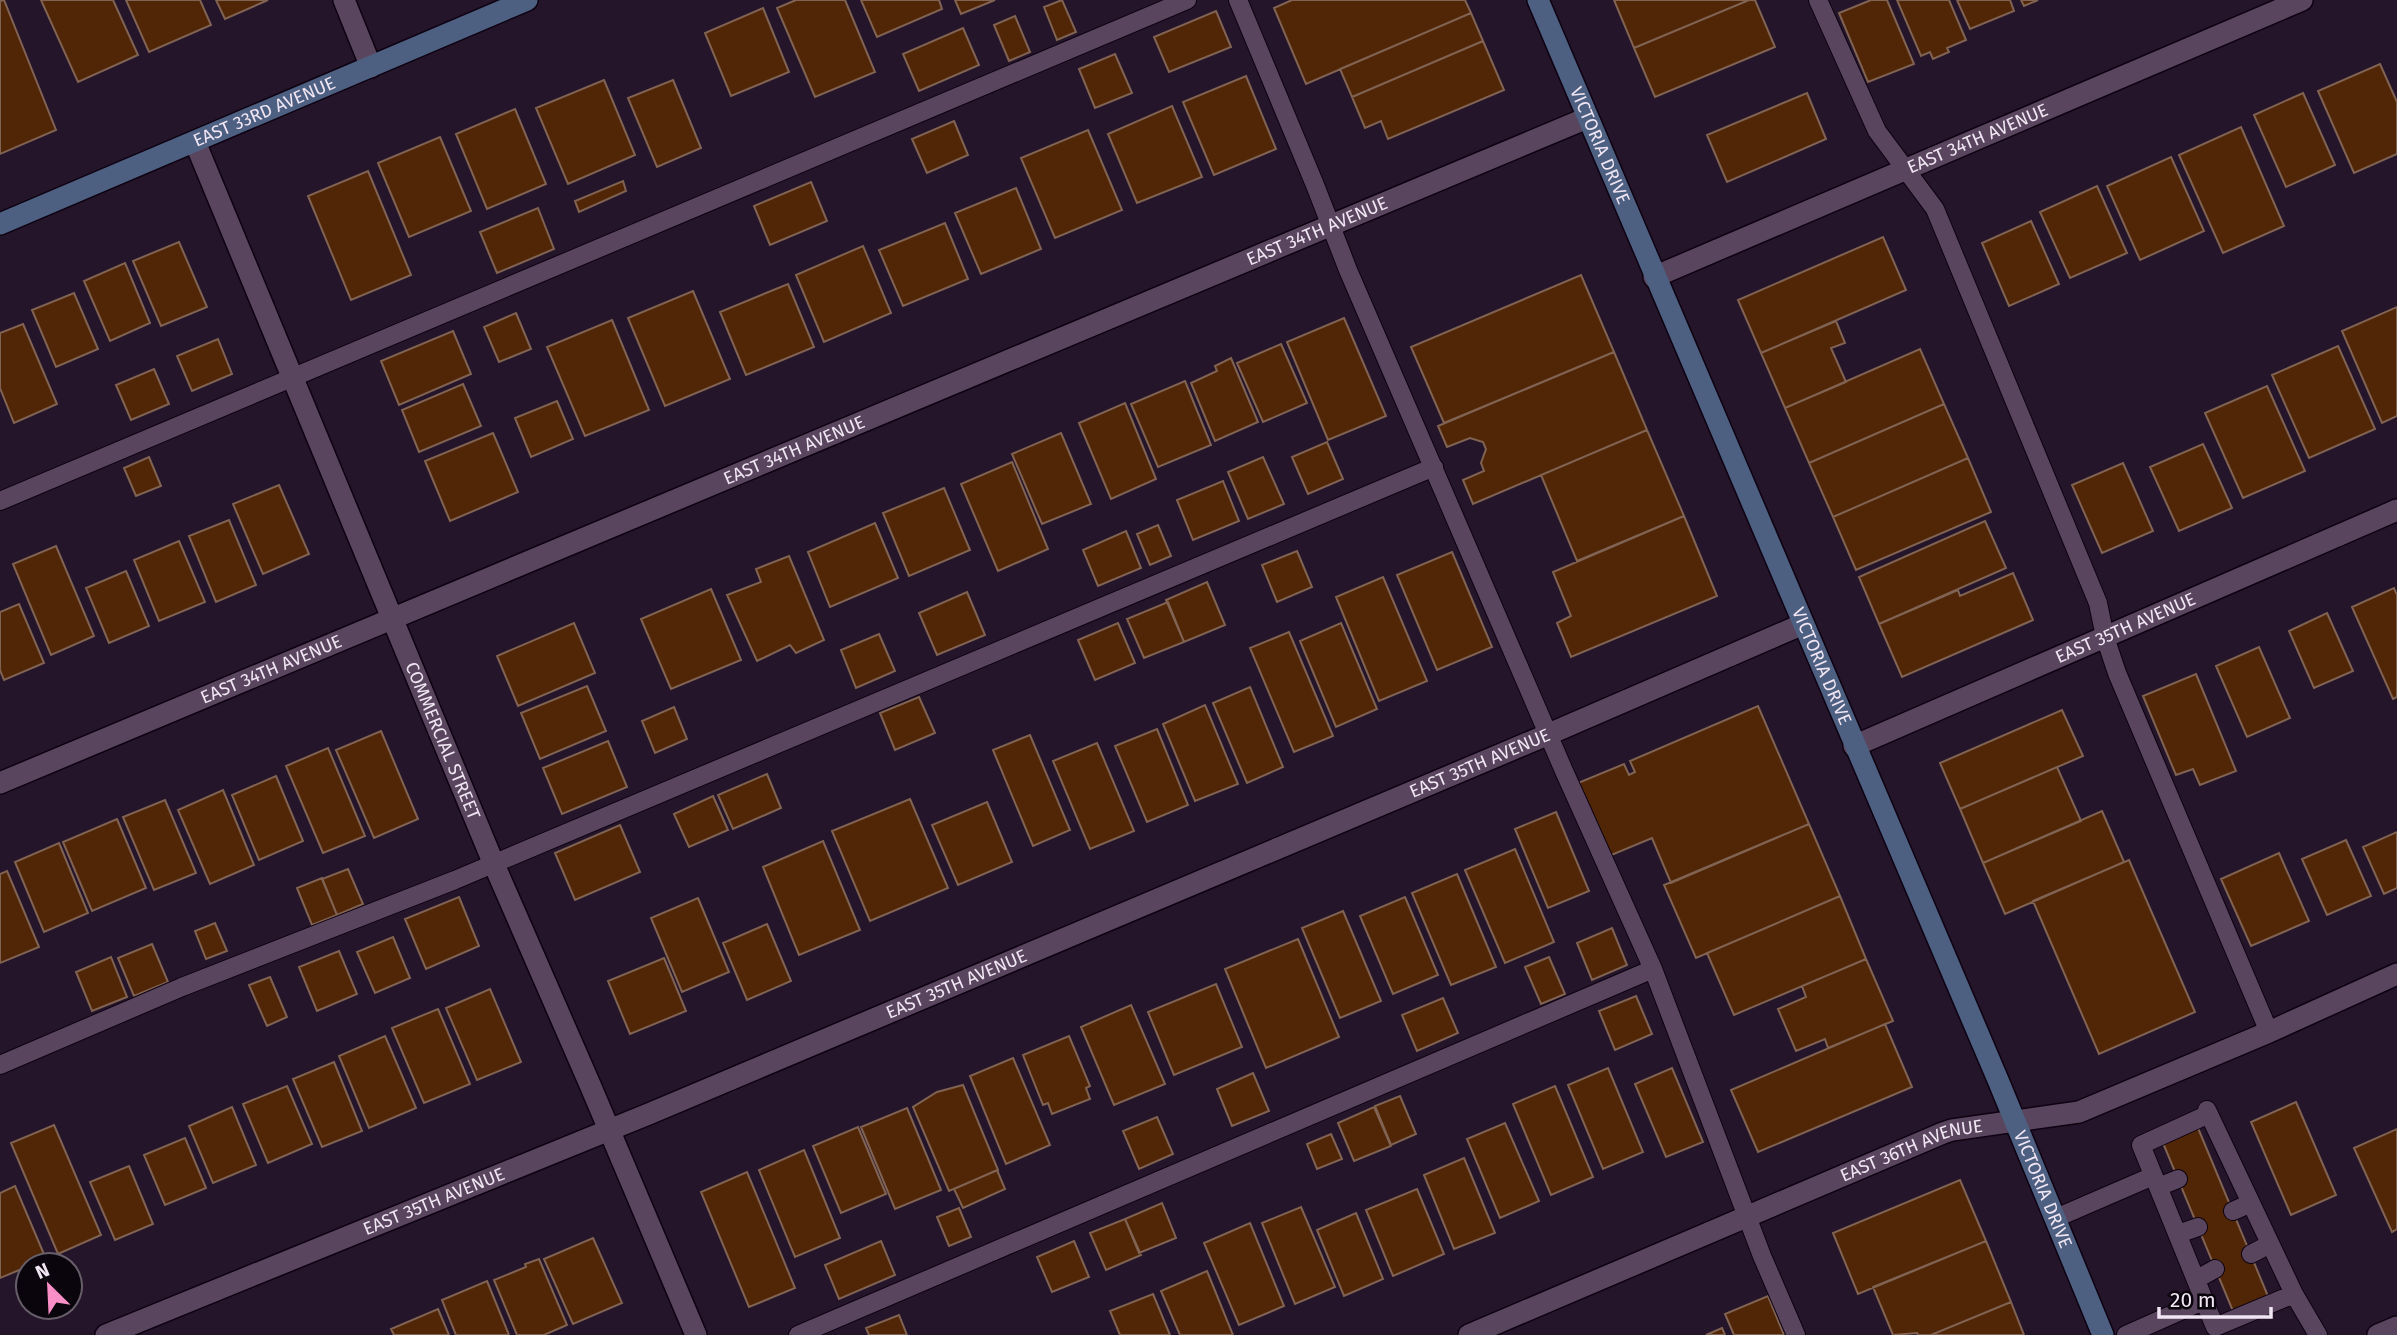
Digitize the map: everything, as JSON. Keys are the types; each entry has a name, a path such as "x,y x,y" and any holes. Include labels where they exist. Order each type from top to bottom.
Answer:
{"street":[{"path":"344,0 371,67"},
{"name":"EAST 33RD AVENUE","path":"0,224 527,0"},
{"name":"VICTORIA DRIVE","path":"1538,0 2056,1218 2103,1335"},
{"name":"EAST 34TH AVENUE","path":"1654,277 1905,172 2302,0"},
{"name":"EAST 34TH AVENUE","path":"0,783 1587,118"},
{"name":"COMMERCIAL STREET","path":"195,142 493,862 696,1335"},
{"name":"EAST 35TH AVENUE","path":"1854,746 2397,510"},
{"name":"EAST 35TH AVENUE","path":"106,1335 609,1130 1549,734 1803,624"},
{"name":"EAST 36TH AVENUE","path":"1469,1335 1952,1130 2079,1112 2269,1032 2397,974"},
{"path":"2378,1335 2397,1327"}],"lane":[{"path":"0,500 1187,0"},
{"path":"1238,0 1348,270 1653,969 1796,1335"},
{"path":"1818,0 1877,131 1934,209 2098,603 2105,637 2117,673 2269,1032"},
{"path":"0,1065 182,987 455,880 1434,467"},
{"path":"798,1335 1653,969"},
{"path":"2294,1294 2215,1327 2141,1145 2208,1112 2221,1162 2251,1203 2294,1294 2318,1335"},
{"path":"2056,1218 2156,1182 2178,1180"},
{"path":"2233,1211 2251,1203"},
{"path":"2178,1234 2198,1227"},
{"path":"2251,1254 2270,1244"},
{"path":"2197,1279 2215,1269"},
{"path":"2126,1335 2205,1300"}],"building":[{"path":"4,0 56,130 0,154 0,1"},
{"path":"41,0 113,0 138,55 78,82"},
{"path":"126,0 200,0 211,25 149,52"},
{"path":"216,0 268,0 225,19"},
{"path":"796,0 845,0 875,72 815,97 777,8"},
{"path":"861,0 939,0 942,9 877,37"},
{"path":"955,0 995,0 961,14"},
{"path":"1062,0 1076,32 1057,40 1044,7"},
{"path":"1292,0 1465,0 1471,13 1306,84 1274,8"},
{"path":"1614,0 1749,0 1634,48"},
{"path":"1749,0 1755,0 1775,47 1655,97 1634,48"},
{"path":"1871,0 1887,0 1914,64 1868,82 1839,13"},
{"path":"1897,0 1949,0 1966,40 1947,48 1949,52 1933,59 1930,52 1921,56"},
{"path":"1957,0 2010,0 2014,11 1970,29"},
{"path":"2021,0 2038,0 2024,6"},
{"path":"763,8 789,72 731,96 705,33"},
{"path":"1216,11 1231,47 1169,72 1154,37"},
{"path":"1471,13 1483,41 1352,97 1340,69"},
{"path":"1015,16 1030,52 1009,61 994,25"},
{"path":"963,28 979,65 919,91 903,54"},
{"path":"1483,41 1504,90 1388,139 1381,121 1365,128 1352,97"},
{"path":"1115,54 1132,93 1095,108 1079,69"},
{"path":"2380,64 2397,102 2397,154 2354,173 2318,91"},
{"path":"1246,76 1276,149 1214,175 1183,102"},
{"path":"604,80 635,155 568,184 536,108"},
{"path":"673,80 701,148 657,167 628,98"},
{"path":"1807,93 1826,139 1727,182 1707,135"},
{"path":"2303,93 2335,165 2286,187 2254,115"},
{"path":"1172,106 1202,177 1137,203 1108,134"},
{"path":"515,109 546,184 487,209 456,134"},
{"path":"954,121 968,155 927,173 912,139"},
{"path":"2241,127 2284,226 2223,253 2179,155"},
{"path":"1088,130 1122,210 1055,238 1021,158"},
{"path":"440,137 471,211 409,237 378,163"},
{"path":"2171,157 2204,231 2140,260 2107,186"},
{"path":"368,171 411,275 351,300 308,196"},
{"path":"623,181 626,191 579,212 575,201"},
{"path":"811,182 827,221 770,245 754,206"},
{"path":"2097,186 2127,253 2070,278 2040,212"},
{"path":"1016,188 1041,249 981,274 955,213"},
{"path":"538,208 554,249 497,273 480,232"},
{"path":"2031,221 2059,284 2009,306 1982,243"},
{"path":"945,223 968,279 903,306 879,250"},
{"path":"1883,237 1906,290 1761,353 1738,300"},
{"path":"179,242 207,307 161,326 133,261"},
{"path":"863,246 891,313 824,342 796,275"},
{"path":"125,263 150,323 110,341 84,281"},
{"path":"1581,275 1614,352 1444,423 1411,347"},
{"path":"788,284 814,347 746,375 720,312"},
{"path":"693,291 730,379 665,406 628,318"},
{"path":"74,293 98,349 56,367 32,310"},
{"path":"2397,307 2397,416 2382,423 2342,331"},
{"path":"516,313 531,349 499,362 484,327"},
{"path":"1344,318 1386,416 1328,440 1287,342"},
{"path":"612,320 649,410 585,436 547,347"},
{"path":"1836,321 1845,343 1831,348 1846,382 1785,408 1761,353"},
{"path":"23,324 57,404 14,423 0,388 0,333"},
{"path":"453,331 471,374 399,405 381,361"},
{"path":"218,339 232,374 192,391 177,356"},
{"path":"1281,344 1307,403 1263,422 1237,363"},
{"path":"2338,346 2375,429 2309,458 2272,375"},
{"path":"1920,349 1944,404 1809,463 1785,408"},
{"path":"1614,352 1647,430 1473,504 1463,480 1484,471 1481,463 1486,449 1483,442 1470,438 1447,447 1438,426"},
{"path":"1231,358 1258,422 1215,441 1191,383 1217,371 1215,366"},
{"path":"154,369 169,404 131,420 116,385"},
{"path":"1185,381 1211,445 1158,467 1131,404"},
{"path":"463,384 481,426 419,452 402,410"},
{"path":"2267,386 2305,471 2243,498 2205,413"},
{"path":"557,401 573,439 531,457 515,418"},
{"path":"1125,403 1156,479 1111,499 1079,423"},
{"path":"1944,404 1968,458 1833,517 1809,463"},
{"path":"1647,430 1684,516 1577,561 1541,475"},
{"path":"493,433 518,492 450,521 425,461"},
{"path":"1061,433 1091,504 1042,524 1012,454"},
{"path":"1327,442 1343,479 1308,494 1292,457"},
{"path":"2203,444 2232,508 2179,531 2150,467"},
{"path":"149,457 161,486 136,496 124,468"},
{"path":"1263,457 1284,504 1248,519 1228,472"},
{"path":"1968,458 1991,512 1856,570 1833,517"},
{"path":"1012,462 1048,549 998,571 961,484"},
{"path":"2123,463 2153,531 2102,553 2072,485"},
{"path":"1223,481 1239,521 1193,540 1177,500"},
{"path":"279,485 309,554 263,574 233,504"},
{"path":"944,488 970,550 909,576 883,513"},
{"path":"1684,516 1717,596 1571,657 1557,623 1571,616 1553,572"},
{"path":"229,520 256,585 216,602 189,536"},
{"path":"1985,521 2006,568 1879,624 1859,577"},
{"path":"875,523 898,578 830,607 808,552"},
{"path":"1158,525 1171,556 1150,565 1137,534"},
{"path":"1126,531 1141,568 1098,586 1083,550"},
{"path":"179,541 205,602 159,621 134,560"},
{"path":"56,546 94,636 51,655 13,564"},
{"path":"1297,551 1312,587 1277,602 1262,565"},
{"path":"1452,552 1492,647 1437,670 1397,575"},
{"path":"789,556 824,640 796,653 790,645 757,661 727,595 761,582 756,569"},
{"path":"126,571 149,626 109,643 86,588"},
{"path":"2013,573 2033,620 1902,677 1879,624 1958,590 1960,596"},
{"path":"1383,577 1427,681 1379,701 1336,597"},
{"path":"1207,582 1225,625 1184,642 1166,600"},
{"path":"2394,588 2397,595 2397,697 2393,699 2352,607"},
{"path":"711,589 741,660 671,689 641,619"},
{"path":"967,592 985,635 937,655 919,613"},
{"path":"1168,602 1184,642 1144,658 1127,619"},
{"path":"19,604 44,663 4,680 0,670 0,612"},
{"path":"2327,613 2353,671 2314,688 2289,631"},
{"path":"574,623 595,673 518,706 497,656"},
{"path":"1118,623 1135,663 1095,680 1078,640"},
{"path":"1341,623 1377,709 1336,727 1300,641"},
{"path":"1289,632 1333,736 1294,752 1250,648"},
{"path":"879,634 895,671 856,688 841,650"},
{"path":"2259,647 2290,718 2247,737 2216,666"},
{"path":"2196,674 2236,771 2200,785 2193,769 2176,775 2143,696"},
{"path":"587,686 606,731 540,759 521,713"},
{"path":"1250,687 1283,767 1247,783 1213,703"},
{"path":"919,697 935,733 895,750 880,713"},
{"path":"1205,705 1238,784 1195,801 1163,724"},
{"path":"1758,706 1809,824 1671,883 1652,838 1609,856 1578,783 1624,764 1629,775 1635,772 1630,761"},
{"path":"674,707 687,739 655,753 642,721"},
{"path":"2062,710 2083,756 1960,809 1940,763"},
{"path":"1157,729 1188,805 1147,822 1115,746"},
{"path":"381,731 418,819 374,838 336,750"},
{"path":"1030,735 1070,830 1033,846 993,750"},
{"path":"608,741 627,787 562,814 543,768"},
{"path":"1097,743 1134,831 1090,849 1053,761"},
{"path":"328,748 365,836 323,853 286,766"},
{"path":"2057,767 2081,821 1983,863 1960,809"},
{"path":"767,774 781,808 733,829 718,795"},
{"path":"276,776 303,841 259,860 232,795"},
{"path":"223,790 254,865 210,884 178,810"},
{"path":"713,796 728,830 689,847 674,814"},
{"path":"910,799 948,888 870,921 832,831"},
{"path":"165,800 196,873 154,890 123,817"},
{"path":"987,802 1012,862 958,885 932,825"},
{"path":"2102,811 2124,862 2005,914 1983,863"},
{"path":"1556,812 1589,891 1548,908 1515,829"},
{"path":"117,819 146,888 92,911 63,842"},
{"path":"1809,824 1840,896 1696,958 1664,885"},
{"path":"620,825 640,872 575,900 555,853"},
{"path":"2397,832 2397,888 2384,894 2363,847"},
{"path":"2346,840 2371,896 2327,915 2302,859"},
{"path":"823,841 860,930 799,955 763,867"},
{"path":"59,843 88,913 44,932 15,862"},
{"path":"1515,849 1554,942 1505,963 1465,870"},
{"path":"2279,853 2309,921 2251,946 2221,879"},
{"path":"2129,860 2195,1012 2099,1054 2033,901"},
{"path":"348,869 363,904 337,915 322,879"},
{"path":"7,871 39,947 0,963 0,874"},
{"path":"1457,874 1496,967 1451,985 1412,893"},
{"path":"322,878 337,915 312,925 297,888"},
{"path":"1840,896 1866,959 1734,1015 1707,953"},
{"path":"459,897 479,946 426,969 405,919"},
{"path":"1405,897 1438,975 1393,994 1360,916"},
{"path":"698,898 729,972 682,992 651,918"},
{"path":"1343,911 1381,1001 1340,1018 1302,928"},
{"path":"215,923 227,951 206,959 195,931"},
{"path":"767,924 791,981 747,1000 723,943"},
{"path":"1612,928 1627,965 1592,980 1577,943"},
{"path":"393,937 410,978 375,993 357,952"},
{"path":"1298,939 1339,1037 1266,1068 1225,969"},
{"path":"152,944 168,982 134,996 118,958"},
{"path":"339,951 357,994 317,1011 299,967"},
{"path":"111,957 127,997 92,1011 76,972"},
{"path":"1549,957 1565,994 1541,1004 1525,967"},
{"path":"664,958 686,1011 630,1034 608,981"},
{"path":"1866,959 1893,1021 1828,1048 1825,1039 1796,1051 1778,1009 1806,997 1802,986"},
{"path":"270,977 287,1017 267,1026 249,985"},
{"path":"1216,984 1242,1047 1174,1075 1148,1012"},
{"path":"490,989 521,1062 477,1080 446,1008"},
{"path":"1636,996 1652,1034 1615,1050 1599,1011"},
{"path":"1443,998 1458,1033 1417,1051 1402,1015"},
{"path":"1131,1005 1165,1084 1114,1105 1081,1027"},
{"path":"438,1009 470,1084 424,1103 392,1028"},
{"path":"1885,1024 1912,1087 1758,1152 1731,1090"},
{"path":"385,1036 416,1108 369,1128 339,1056"},
{"path":"1069,1036 1090,1086 1086,1088 1090,1099 1052,1114 1048,1103 1043,1105 1023,1055"},
{"path":"1013,1058 1050,1145 1006,1164 970,1076"},
{"path":"334,1062 362,1131 322,1147 293,1079"},
{"path":"1608,1068 1643,1152 1603,1169 1568,1085"},
{"path":"1672,1068 1703,1142 1666,1157 1635,1084"},
{"path":"1253,1073 1269,1111 1232,1126 1217,1089"},
{"path":"963,1085 998,1170 949,1191 913,1107 937,1092"},
{"path":"287,1086 312,1144 268,1163 243,1104"},
{"path":"1555,1086 1593,1177 1551,1195 1513,1104"},
{"path":"1400,1096 1416,1134 1391,1145 1375,1106"},
{"path":"2296,1102 2336,1195 2291,1215 2251,1122"},
{"path":"232,1107 256,1165 213,1183 189,1126"},
{"path":"1374,1107 1391,1146 1354,1161 1338,1123"},
{"path":"907,1108 941,1190 895,1209 861,1127"},
{"path":"1157,1117 1173,1154 1139,1169 1123,1131"},
{"path":"1505,1123 1539,1201 1500,1218 1467,1139"},
{"path":"54,1125 101,1235 65,1251 57,1251 11,1143"},
{"path":"858,1127 886,1194 841,1213 813,1146"},
{"path":"2198,1128 2270,1301 2235,1316 2163,1143"},
{"path":"2397,1129 2397,1229 2392,1232 2354,1148"},
{"path":"1331,1134 1342,1159 1317,1169 1307,1144"},
{"path":"185,1138 206,1188 165,1205 144,1155"},
{"path":"804,1150 840,1238 795,1257 759,1170"},
{"path":"1464,1158 1495,1233 1454,1249 1424,1175"},
{"path":"129,1166 153,1224 115,1240 90,1182"},
{"path":"997,1170 1005,1189 963,1208 954,1189"},
{"path":"747,1172 795,1288 749,1307 701,1192"},
{"path":"1960,1180 1986,1241 1858,1294 1833,1233"},
{"path":"15,1186 43,1251 14,1251 14,1272 0,1278 0,1193"},
{"path":"1417,1189 1444,1254 1393,1276 1366,1210"},
{"path":"1162,1203 1176,1238 1139,1253 1125,1219"},
{"path":"1301,1207 1335,1287 1295,1304 1262,1223"},
{"path":"959,1208 971,1237 949,1246 937,1217"},
{"path":"1356,1213 1383,1279 1344,1296 1317,1230"},
{"path":"1125,1219 1141,1255 1106,1270 1090,1233"},
{"path":"1250,1223 1284,1306 1239,1325 1204,1243"},
{"path":"593,1238 622,1303 573,1324 544,1259"},
{"path":"881,1241 895,1275 839,1299 825,1265"},
{"path":"1074,1241 1089,1277 1052,1292 1037,1257"},
{"path":"1986,1241 2011,1302 1931,1335 1893,1335 1873,1287"},
{"path":"539,1259 567,1325 544,1335 517,1335 494,1280"},
{"path":"1207,1271 1233,1335 1180,1335 1161,1291"},
{"path":"487,1281 509,1335 456,1335 442,1300"},
{"path":"1153,1294 1170,1335 1120,1335 1110,1311"},
{"path":"1768,1296 1784,1335 1734,1335 1725,1314"},
{"path":"2011,1302 2024,1335 1931,1335"},
{"path":"438,1309 449,1335 394,1335 391,1329"},
{"path":"899,1315 907,1335 869,1335 866,1328"},
{"path":"1722,1328 1725,1335 1706,1335"}]}
